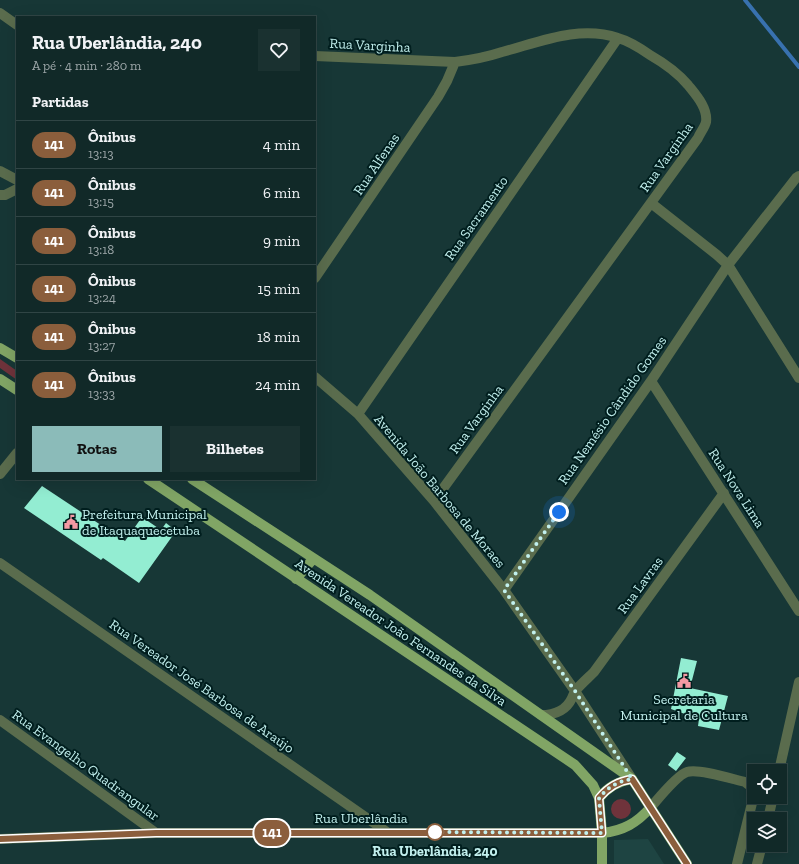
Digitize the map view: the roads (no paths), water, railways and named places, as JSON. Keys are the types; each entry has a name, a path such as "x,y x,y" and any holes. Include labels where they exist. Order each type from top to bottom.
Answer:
{"main road":[{"path":"0,348 16,357"},
{"path":"0,379 16,389"},
{"name":"Avenida Vereador João Fernandes da Silva","path":"149,480 575,765 593,785 599,798 602,833 602,864"},
{"name":"Avenida Vereador João Fernandes da Silva","path":"194,480 376,599 632,779"},
{"path":"296,579 314,559"},
{"path":"599,798 604,792 614,785 624,780 632,779"},
{"name":"Avenida João Barbosa de Moraes","path":"632,779 687,864"},
{"path":"602,833 613,832 635,824 651,807"}],"street":[{"path":"0,13 16,24"},
{"name":"Rua Varginha","path":"318,56 455,62 477,59 546,39 574,34 593,33 618,38 640,48 680,75 698,97 704,110 706,122 698,138 434,500"},
{"name":"Rua Sacramento","path":"358,414 618,38"},
{"name":"Rua Alfenas","path":"316,277 438,97 455,62"},
{"path":"0,171 16,179"},
{"name":"Rua Nemésio Cândido Gomes","path":"504,590 651,381 728,265 799,176"},
{"path":"0,195 16,189"},
{"path":"651,203 728,265 799,378"},
{"name":"Avenida João Barbosa de Moraes","path":"316,378 358,414 434,500 504,590 575,691 632,779"},
{"name":"Rua Nova Lima","path":"651,381 799,611"},
{"path":"0,474 16,453"},
{"name":"Rua Lavras","path":"575,691 594,672 724,493"},
{"name":"Rua Vereador José Barbosa de Araújo","path":"0,563 387,832"},
{"path":"781,764 799,682"},
{"path":"541,715 550,715 562,709 572,700 575,691"},
{"name":"Rua Evangelho Quadrangular","path":"0,720 156,833"},
{"path":"651,807 679,777 686,772 694,771 745,782 751,786 753,791 753,799 737,864"},
{"name":"Rua Uberlândia","path":"0,839 156,833 602,833"},
{"path":"757,864 760,852"}],"waterway":[{"path":"745,0 799,67"}],"place":[{"name":"Prefeitura Municipal de Itaquaquecetuba","path":"71,522"},
{"name":"Secretaria Municipal de Cultura","path":"684,681"},
{"name":"Rua Uberlândia, 240","path":"435,832"}]}
